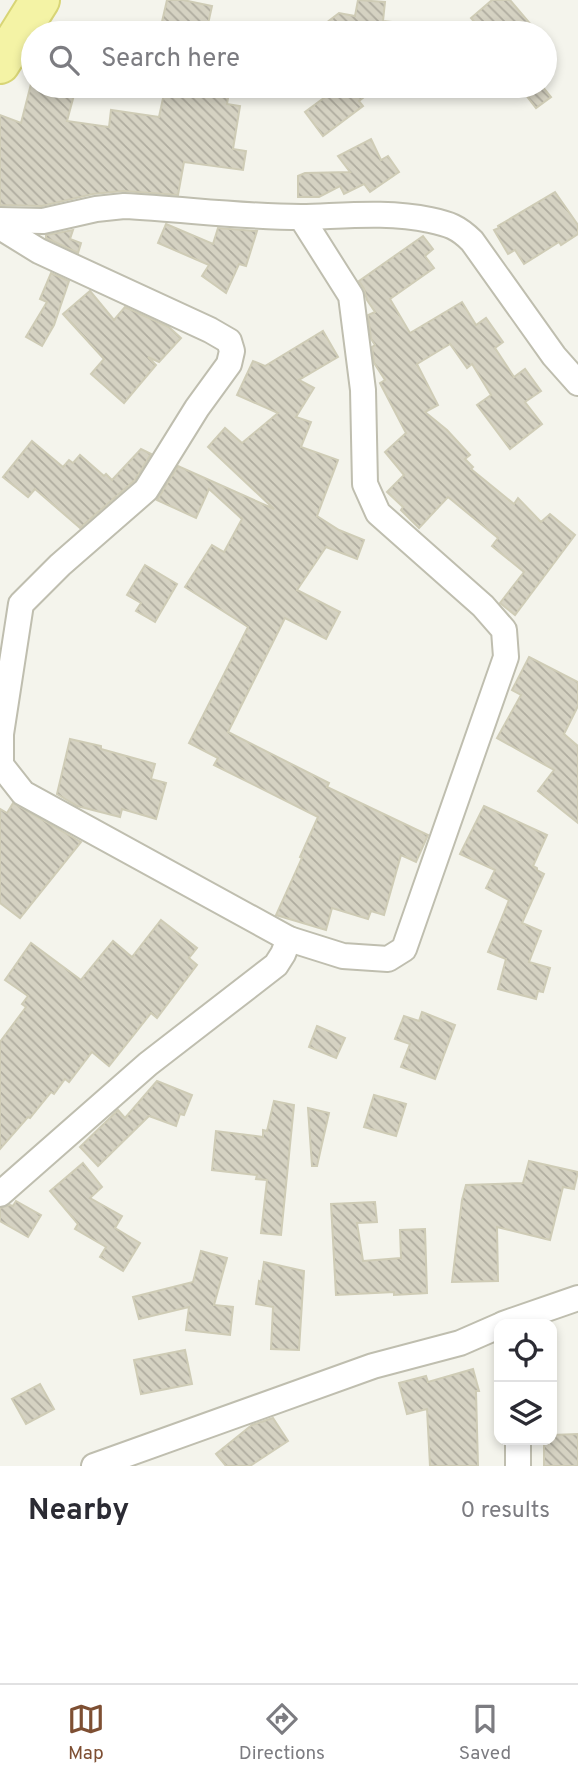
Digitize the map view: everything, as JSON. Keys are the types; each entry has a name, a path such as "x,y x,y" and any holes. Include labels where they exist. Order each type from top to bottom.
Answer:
{"main road":[{"path":"27,21 40,0"},
{"path":"0,64 21,30"}],"street":[{"path":"0,220 43,221 96,209 124,206 300,217 342,214 411,216 444,223 461,230 472,241 554,356 578,383"},
{"path":"0,227 38,251 210,330 229,341 232,351 229,364 197,408 146,490 60,565 21,604 1,734 1,765 23,793 289,939 343,956 388,959 404,950 506,657 504,630 483,606 378,513 365,484 363,390 351,296 300,217"},
{"path":"0,1195 148,1064 276,965 289,939"},
{"path":"520,1319 578,1298"},
{"path":"94,1466 373,1366 460,1343 494,1329"},
{"path":"518,1445 518,1466"}],"building":[{"path":"167,0 183,0 212,6 209,21 162,21"},
{"path":"358,0 385,2 383,21 329,21 339,13 355,16"},
{"path":"492,0 510,0 528,21 474,21 471,18"},
{"path":"27,98 73,98 67,121 109,127 111,110 159,117 163,98 228,98 227,104 240,106 233,149 246,151 243,170 184,162 178,195 123,191 93,194 42,206 0,205 0,115 21,123"},
{"path":"324,98 363,98 359,101 363,106 323,136 305,112"},
{"path":"528,98 550,98 536,108"},
{"path":"371,139 381,160 388,156 399,172 370,192 364,184 344,194 340,186 319,197 298,197 298,176 305,173 350,172 338,156"},
{"path":"555,192 578,225 578,234 561,245 559,242 524,264 515,250 508,254 494,230"},
{"path":"166,224 213,244 218,228 257,231 246,266 239,264 226,293 202,276 209,265 158,243"},
{"path":"73,230 70,239 81,243 78,253 46,238 46,235"},
{"path":"423,236 433,249 425,256 434,268 390,299 410,333 462,302 476,325 486,318 503,342 495,348 514,377 525,369 541,391 525,402 542,424 510,449 477,405 491,395 472,364 467,368 450,344 417,364 438,405 425,412 447,430 470,455 465,459 473,467 471,469 514,504 518,498 541,522 550,514 575,535 515,615 500,603 524,572 492,546 498,538 448,497 419,528 387,492 404,475 385,452 406,433 380,383 385,380 374,363 372,347 375,345 371,339 368,315 375,312 359,281"},
{"path":"51,273 69,281 54,325 42,346 26,337 47,302 40,299"},
{"path":"90,291 114,320 125,307 169,327 181,338 159,362 148,357 156,365 124,403 91,374 104,359 63,314"},
{"path":"323,331 338,357 299,380 314,388 296,417 311,422 301,447 338,460 317,516 339,530 364,540 357,559 326,547 297,590 340,612 326,639 285,618 228,732 329,783 327,787 428,835 416,862 401,855 384,915 371,911 368,919 332,908 326,930 276,915 318,817 214,765 218,758 189,743 248,627 185,587 212,545 224,552 242,519 209,489 196,518 157,500 178,466 274,509 208,447 225,428 242,443 278,413 237,395 253,361 265,366"},
{"path":"32,441 63,467 69,460 73,463 80,455 112,480 141,449 151,454 135,480 80,528 35,489 28,497 3,477"},
{"path":"145,565 177,584 155,622 136,611 141,603 127,595"},
{"path":"529,657 578,682 578,706 564,734 578,746 578,823 538,791 554,770 497,738 521,695 512,690"},
{"path":"70,739 155,764 151,779 166,783 156,819 122,809 120,817 77,806 57,794"},
{"path":"13,803 81,842 20,918 0,903 0,809 7,813"},
{"path":"484,806 547,835 533,866 544,874 522,923 541,931 529,962 550,968 543,992 538,991 536,999 498,989 506,959 488,952 509,900 486,888 495,870 460,854"},
{"path":"161,920 197,948 189,958 197,965 157,1018 151,1013 109,1066 92,1052 69,1082 65,1079 54,1094 51,1092 0,1149 0,1042 26,1007 22,1004 28,996 5,980 31,943 81,980 113,941 132,957"},
{"path":"422,1012 455,1025 435,1079 401,1067 410,1044 395,1039 404,1016 419,1021"},
{"path":"317,1026 345,1038 336,1058 309,1047"},
{"path":"157,1081 192,1095 184,1115 180,1114 176,1126 149,1116 98,1166 80,1147 118,1110 125,1118"},
{"path":"374,1095 406,1104 396,1136 364,1127"},
{"path":"274,1101 294,1105 281,1235 261,1233 267,1180 256,1179 257,1175 212,1170 216,1131 263,1137"},
{"path":"308,1108 329,1113 317,1166 312,1166"},
{"path":"529,1161 578,1172 574,1189 563,1187 550,1240 497,1227 498,1281 452,1282 466,1185 523,1183"},
{"path":"83,1163 102,1187 90,1198 122,1216 115,1228 140,1243 123,1271 100,1257 106,1247 75,1229 78,1224 50,1191"},
{"path":"16,1201 41,1215 28,1237 0,1221 0,1208 13,1206"},
{"path":"375,1202 377,1222 357,1223 363,1261 401,1258 400,1230 425,1229 427,1293 336,1295 331,1204"},
{"path":"201,1251 227,1258 214,1305 233,1307 230,1335 186,1330 189,1307 139,1319 133,1297 193,1282"},
{"path":"264,1262 304,1271 299,1350 271,1349 273,1307 256,1304"},
{"path":"185,1350 192,1384 141,1394 134,1360"},
{"path":"473,1369 479,1391 476,1391 478,1466 430,1466 427,1409 407,1414 399,1383 426,1376 428,1382"},
{"path":"40,1384 54,1409 26,1424 12,1399"},
{"path":"273,1418 288,1441 250,1466 226,1466 216,1454 252,1425"},
{"path":"578,1434 578,1466 544,1466 544,1445 557,1445 557,1435"}]}
